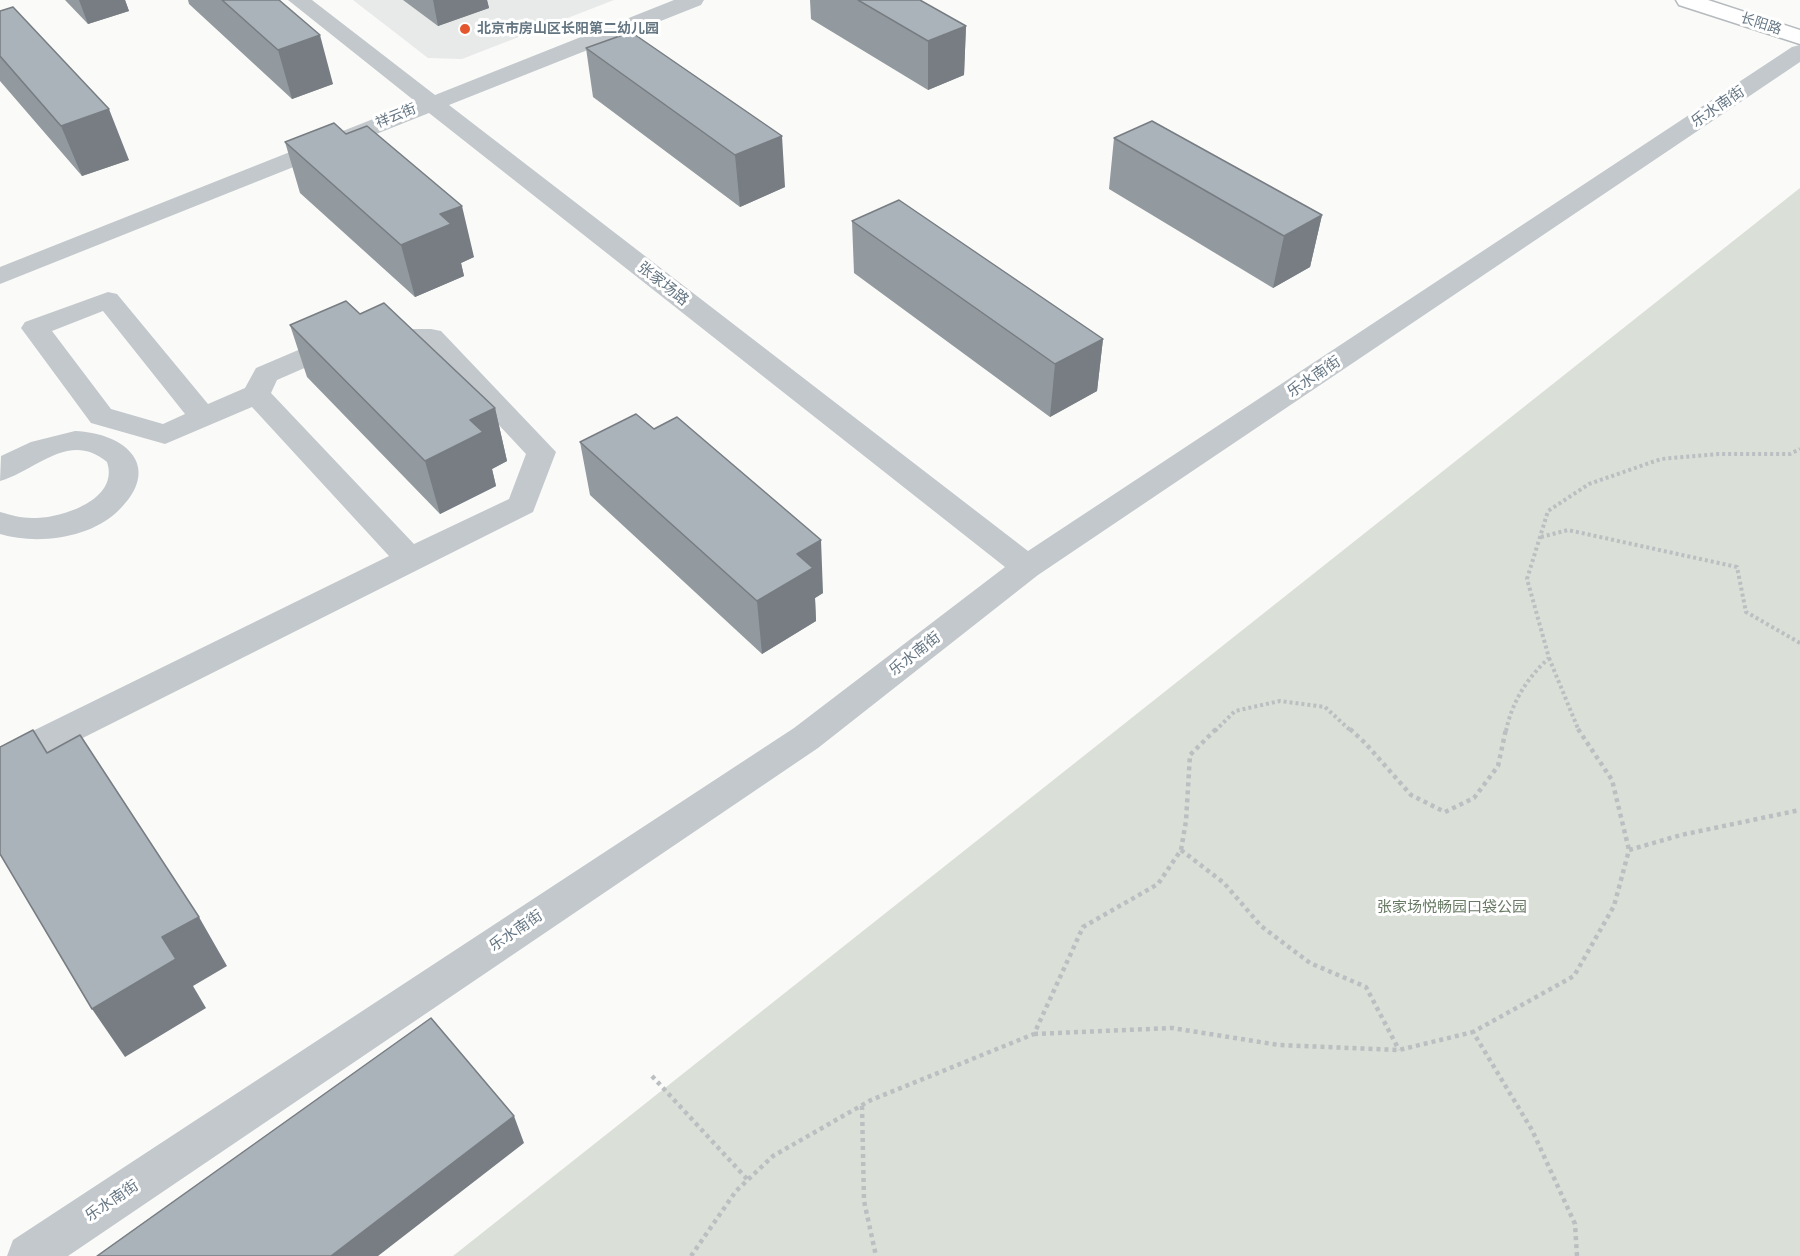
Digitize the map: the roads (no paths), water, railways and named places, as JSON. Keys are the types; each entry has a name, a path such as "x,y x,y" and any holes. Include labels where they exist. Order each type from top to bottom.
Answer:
{"main road":[{"name":"长阳路","path":"1687,0 1800,37"},
{"name":"长阳路","path":"1743,0 1800,19"}],"street":[{"name":"张家场路","path":"299,0 1027,567"},
{"name":"祥云街","path":"0,276 429,103 693,0"},
{"name":"乐水南街","path":"29,1256 806,738 1027,567 1800,52"},
{"path":"0,763 522,504 541,452 431,337 353,337 266,374 256,394 204,418 165,434 101,416 34,328 108,300 204,418"},
{"path":"256,394 410,559"},
{"path":"112,450 137,426"},
{"path":"0,471 16,459 36,450 57,444 87,442 112,450 122,461 124,475 118,491 104,506 83,518 59,527 35,530 12,528 0,522"}],"place":[{"name":"北京市房山区长阳第二幼儿园","path":"465,29"}],"park label":[{"name":"张家场悦畅园口袋公园","path":"1452,908"}]}
